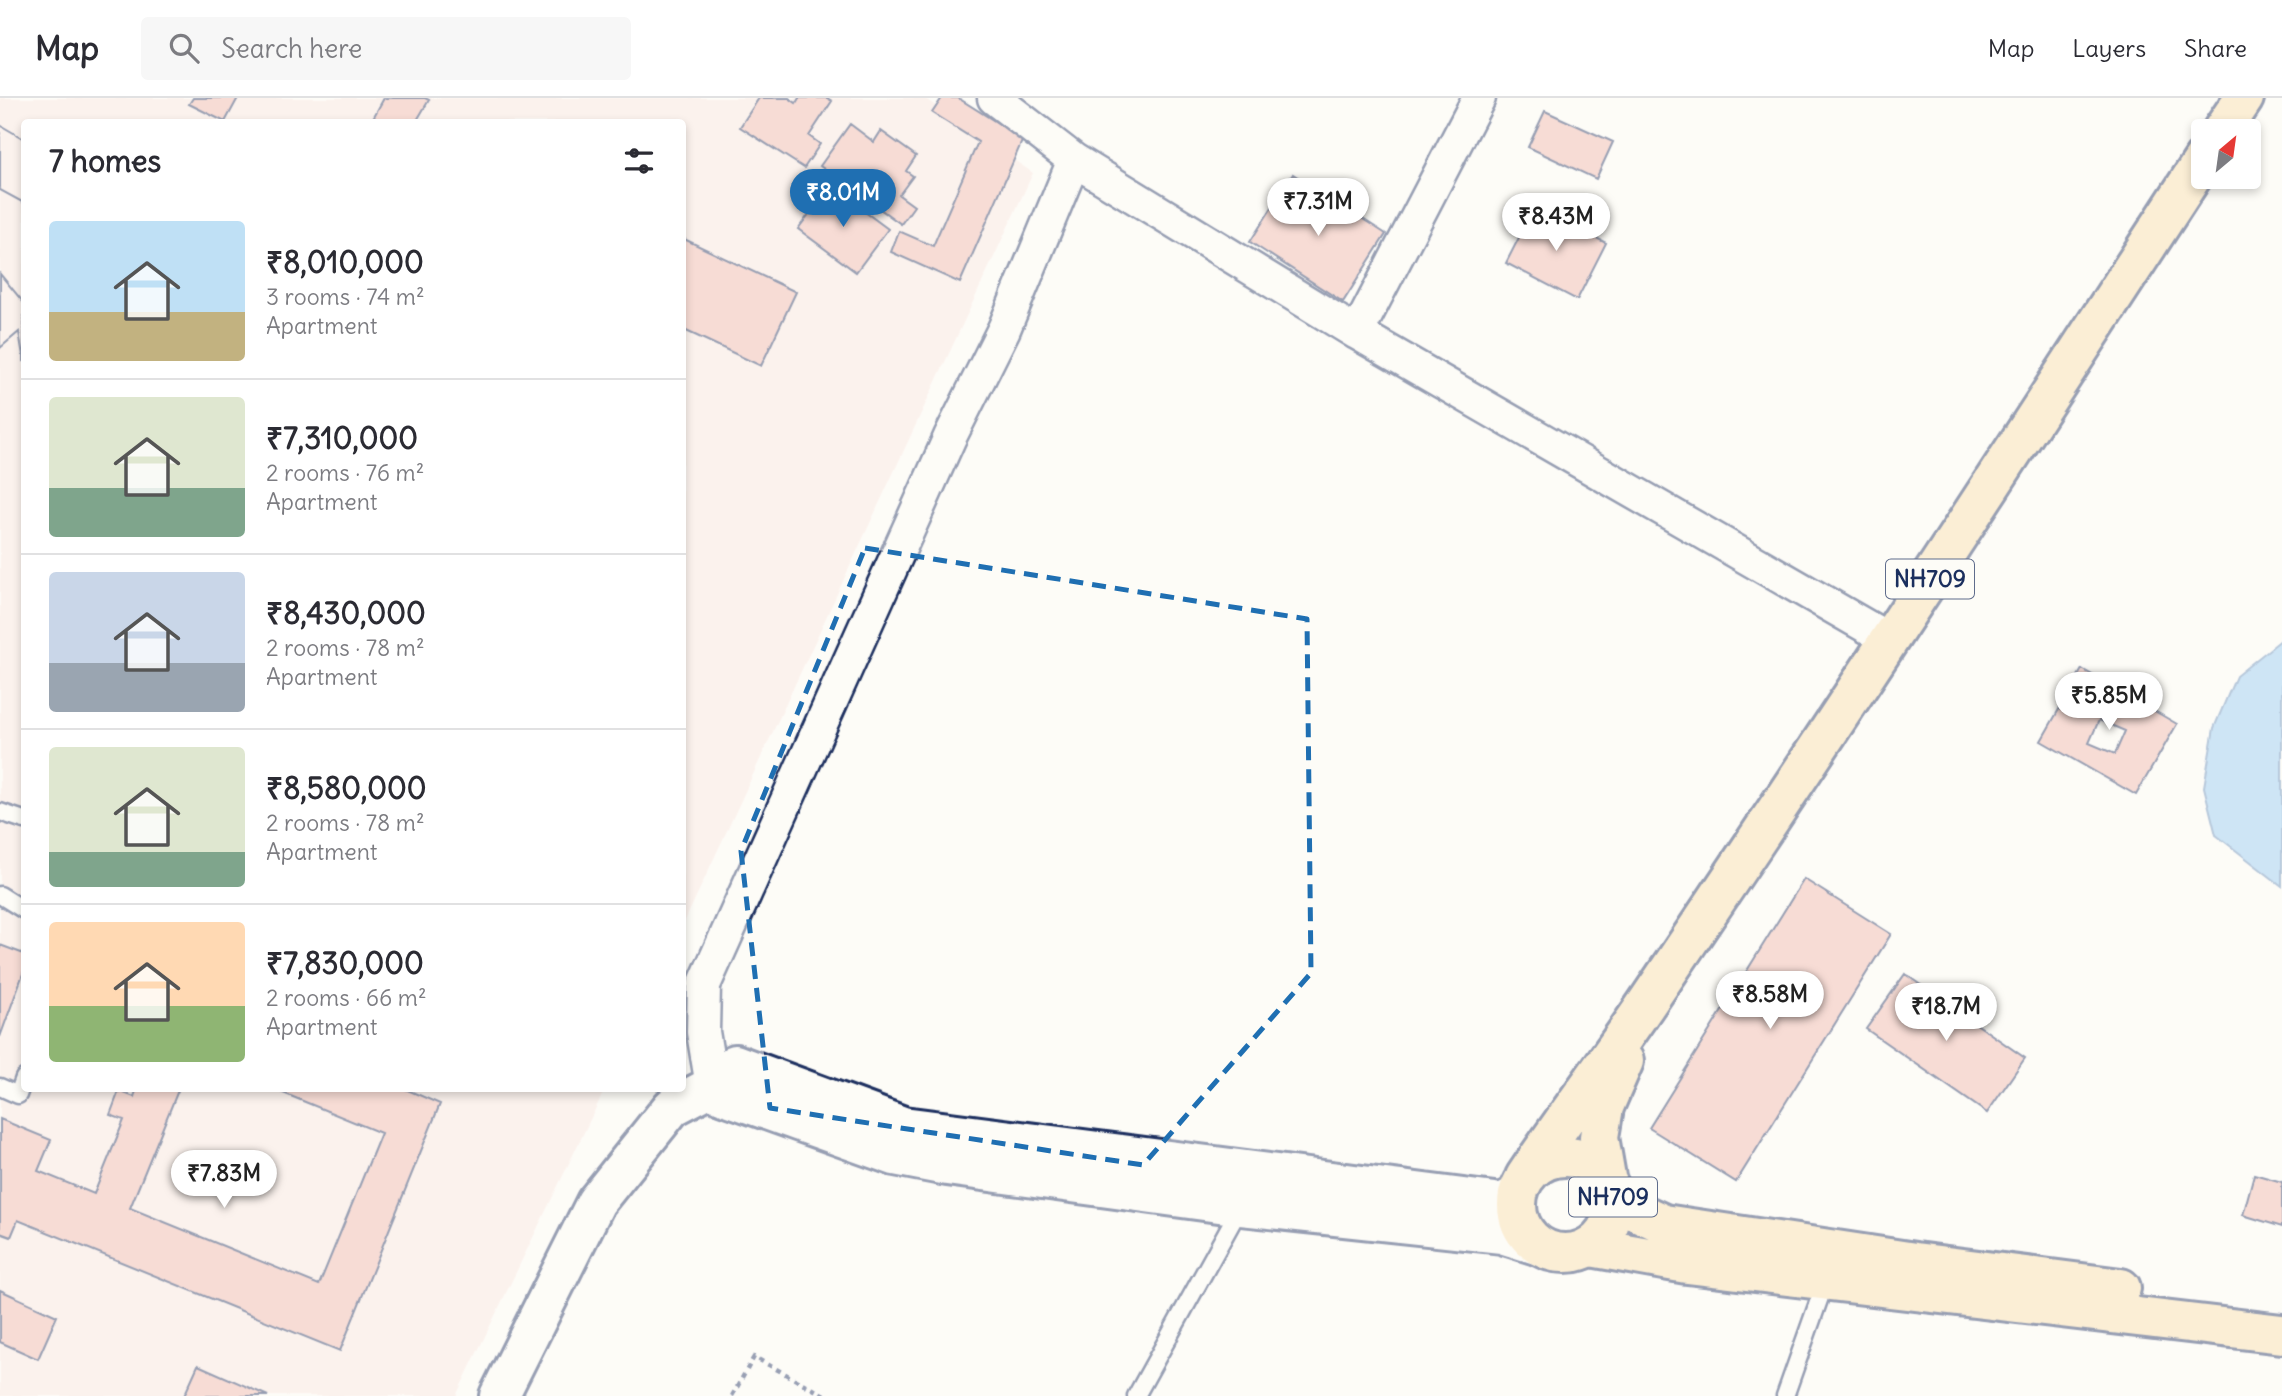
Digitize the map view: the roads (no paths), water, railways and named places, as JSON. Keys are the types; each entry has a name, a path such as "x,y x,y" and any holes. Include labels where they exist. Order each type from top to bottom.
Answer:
{"main road":[{"path":"2230,119 2244,98"},
{"name":"NH709","path":"1521,1186 1562,1121 1653,995 1890,640 2191,178"},
{"name":"NH709","path":"1537,1245 1554,1253 1573,1254 1591,1247 1605,1233 1613,1216 1600,1137 1604,1107 1653,995"},
{"name":"NH709","path":"1521,1186 1538,1164 1556,1157 1574,1157 1592,1164 1609,1187"},
{"path":"1521,1186 1516,1213 1523,1231 1537,1245"},
{"path":"1609,1187 1642,1214 1664,1224 1915,1262 2282,1308"},
{"path":"1591,1247 1687,1264 2282,1334"}],"street":[{"path":"994,98 1074,160 1357,333 1890,640"},
{"path":"1357,333 1479,98"},
{"path":"702,1082 704,985 950,437 1004,329 1074,160"},
{"path":"499,1396 596,1202 672,1107 702,1082 735,1064 903,1126 934,1131 1502,1203 1521,1186"},
{"path":"702,1082 722,1094 895,1156 947,1166 1241,1206 1502,1234 1537,1245"}],"lane":[{"path":"0,811 21,819"},
{"path":"0,895 21,908"},
{"path":"0,1087 18,1095 21,1086"},
{"path":"1136,1396 1241,1206"},
{"path":"1785,1396 1827,1279"}],"water":[{"path":"2282,639 2282,886 2216,835 2204,787 2214,728 2236,676"}]}
